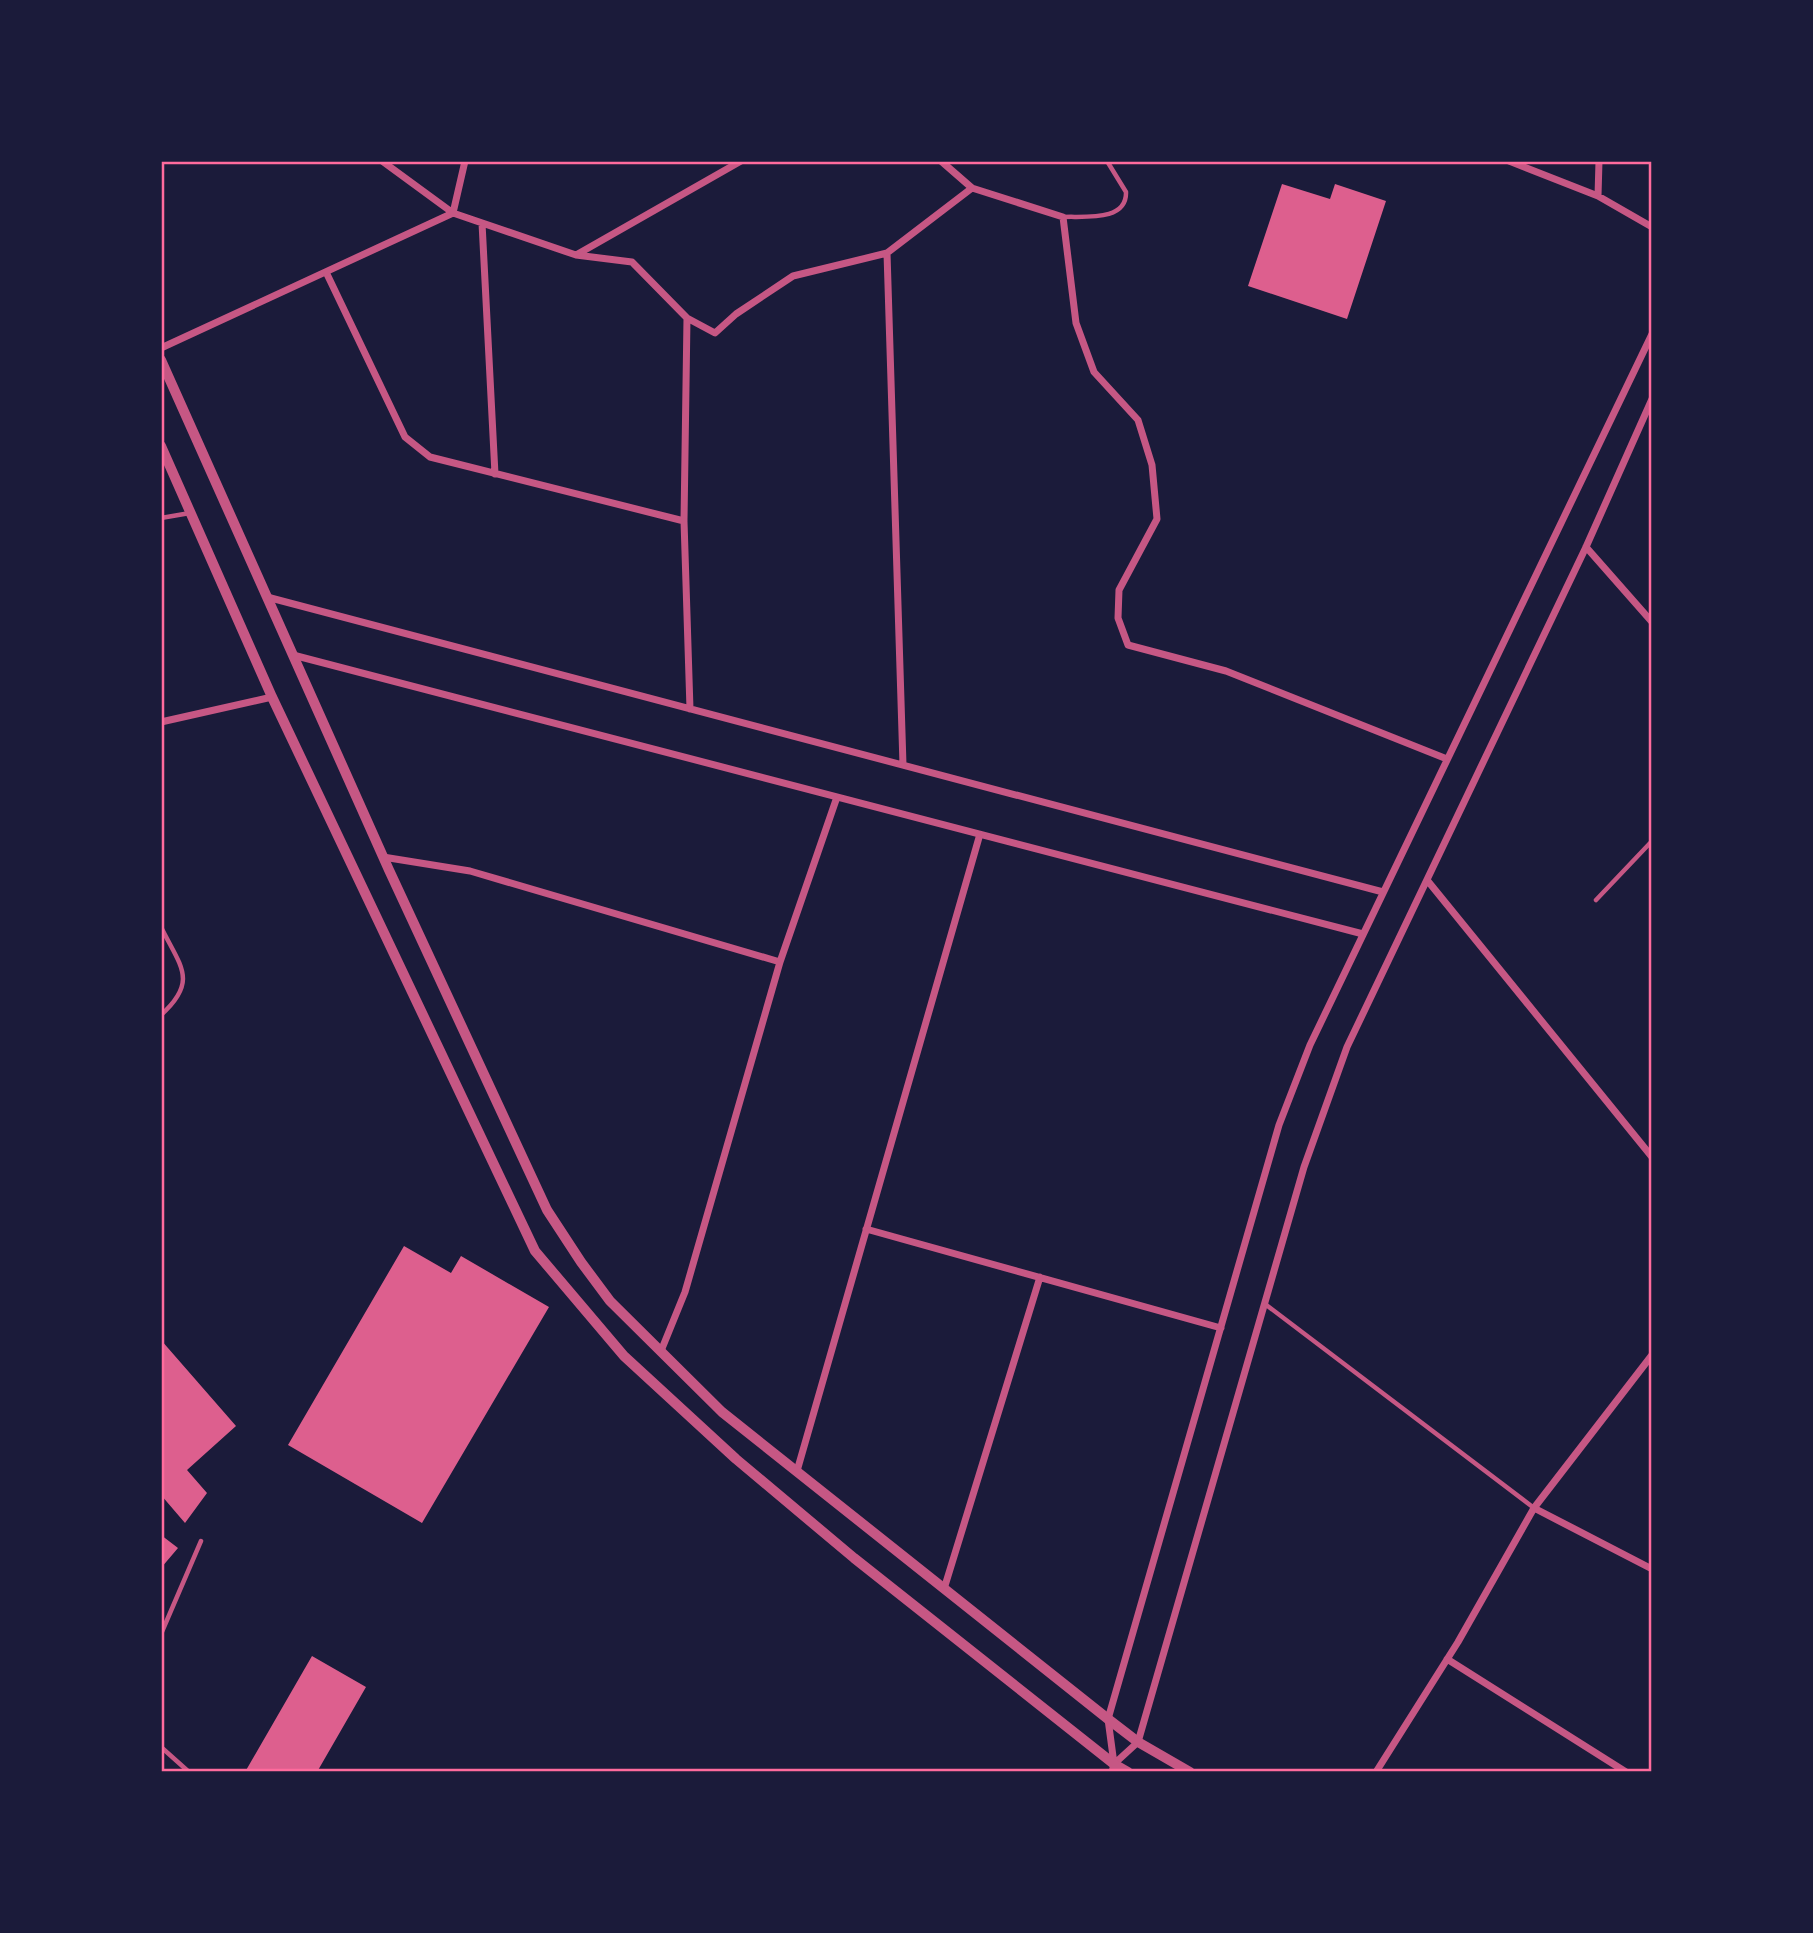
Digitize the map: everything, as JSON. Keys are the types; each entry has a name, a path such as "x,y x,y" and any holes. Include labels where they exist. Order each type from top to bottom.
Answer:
{"street":[{"path":"382,161 453,213 576,255 632,262 687,318 715,333 736,314 793,276 887,253 972,188"},
{"path":"453,213 465,161"},
{"path":"576,255 741,161"},
{"path":"941,161 972,188 1063,217 1076,323 1094,372 1138,420 1152,465 1157,519 1119,590 1118,618 1128,645 1226,671 1447,759"},
{"path":"1509,161 1598,196 1652,227"},
{"path":"1598,196 1599,161"},
{"path":"161,348 453,213"},
{"path":"482,223 495,474"},
{"path":"887,253 903,765"},
{"path":"326,272 405,437 430,457 684,521"},
{"path":"687,318 684,521 690,709"},
{"path":"1113,1768 1108,1719 1279,1125 1310,1045 1652,334"},
{"path":"161,360 383,857 547,1210 581,1262 610,1301 722,1412 1108,1719 1138,1742 1190,1772"},
{"path":"1113,1768 1138,1742 1304,1167 1347,1047 1586,547 1652,398"},
{"path":"161,446 272,697 535,1251 624,1356 736,1459 1113,1768 1128,1772"},
{"path":"1586,547 1652,622"},
{"path":"267,597 1383,892"},
{"path":"292,654 1363,934"},
{"path":"161,722 272,697"},
{"path":"661,1351 685,1292 780,962 837,797"},
{"path":"796,1471 981,834"},
{"path":"383,857 470,871 780,962"},
{"path":"1427,880 1652,1157"},
{"path":"866,1229 1221,1328"},
{"path":"944,1589 1040,1277"},
{"path":"1376,1772 1447,1660 1534,1508 1652,1355"},
{"path":"1534,1508 1652,1569"},
{"path":"1447,1660 1626,1772"}],"lane":[{"path":"1063,217 1110,214 1122,208 1127,197 1126,192 1107,161"},
{"path":"161,518 190,513"},
{"path":"1596,900 1652,841"},
{"path":"161,927 184,981 180,995 161,1015"},
{"path":"1265,1303 1534,1508"},
{"path":"161,1634 201,1541"},
{"path":"161,1747 189,1772"}],"building":[{"path":"1282,184 1330,199 1335,184 1386,201 1347,319 1248,286"},
{"path":"404,1246 451,1273 461,1256 549,1307 422,1523 288,1445"},
{"path":"161,1340 236,1426 187,1470 207,1493 185,1523 161,1495"},
{"path":"161,1535 178,1548 161,1568"},
{"path":"312,1656 366,1687 317,1772 245,1772"}]}
